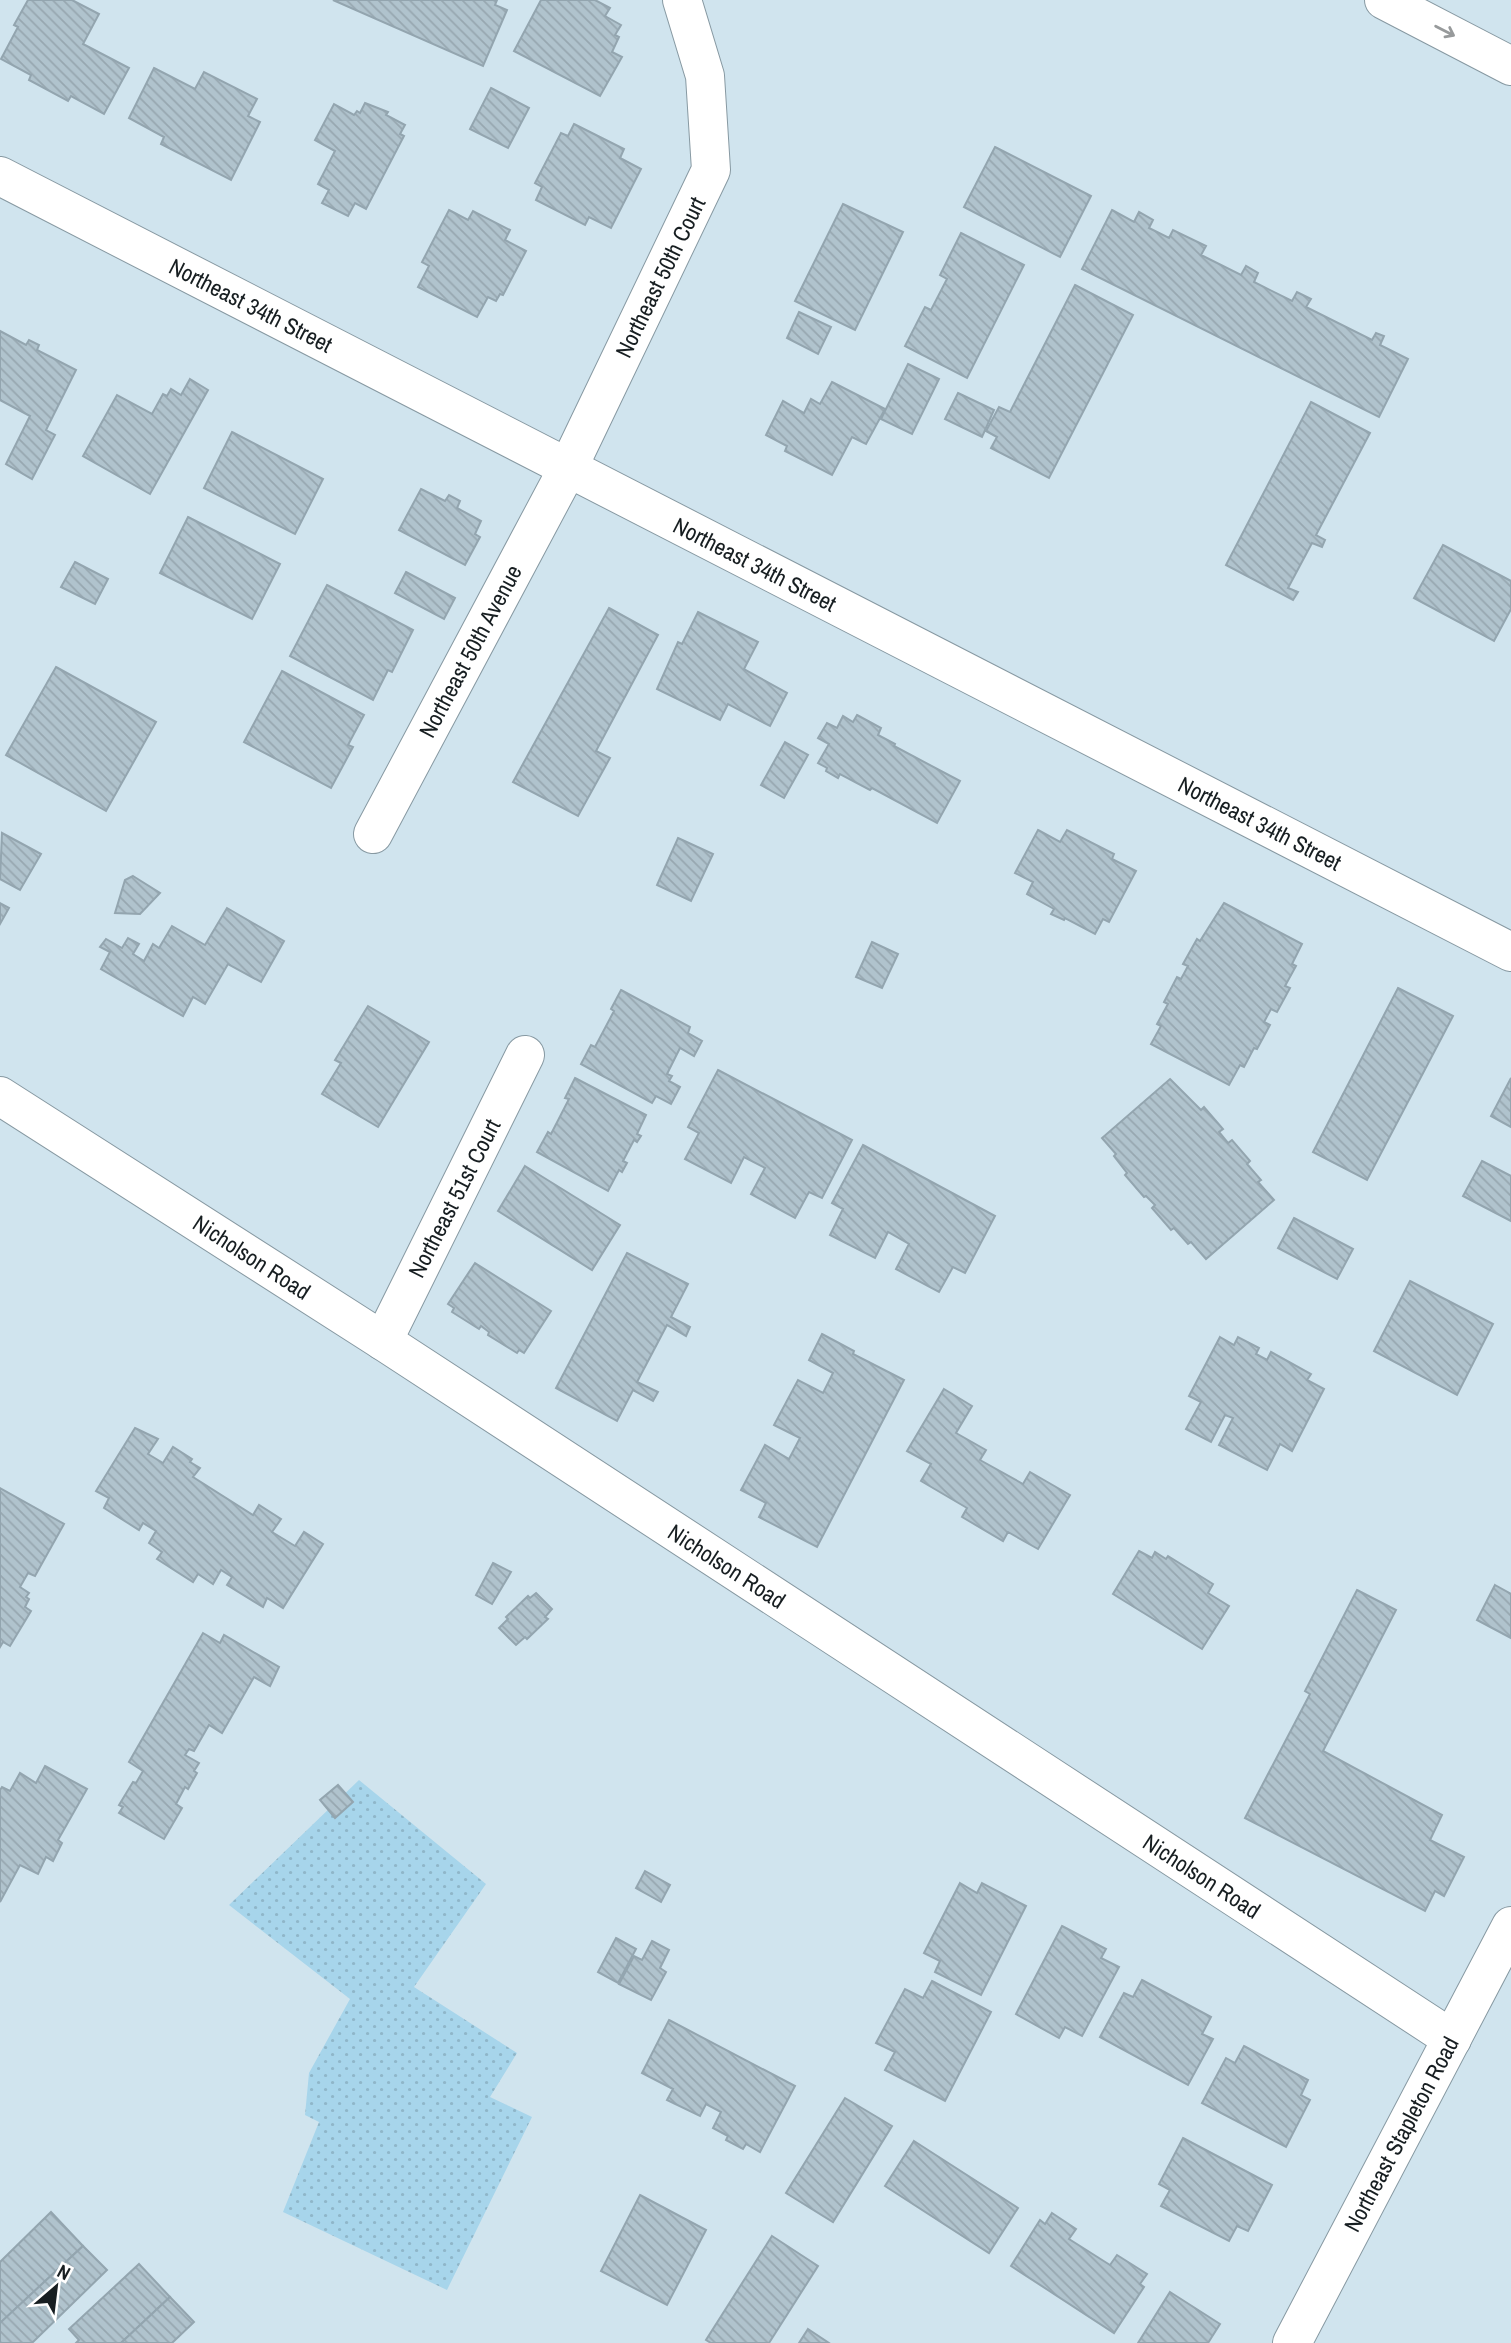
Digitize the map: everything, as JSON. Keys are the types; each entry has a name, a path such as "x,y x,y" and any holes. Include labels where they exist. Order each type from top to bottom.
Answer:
{"main road":[{"name":"Northeast 50th Court","path":"568,468 711,170 705,76 682,0"},
{"path":"1384,0 1511,66"},
{"name":"Northeast 34th Street","path":"0,176 1511,953"},
{"name":"Northeast 50th Avenue","path":"373,834 568,468"},
{"name":"Northeast 51st Court","path":"383,1341 526,1055"},
{"name":"Nicholson Road","path":"0,1096 383,1341 1452,2039"},
{"name":"Northeast Stapleton Road","path":"1292,2343 1511,1926"}],"shaded area":[{"path":"359,1780 486,1884 414,1987 517,2053 490,2097 532,2117 447,2290 283,2212 319,2122 305,2115 309,2073 350,1999 229,1905"}],"building":[{"path":"28,0 72,0 99,14 83,44 129,68 104,114 71,96 68,101 29,80 31,75 1,59 18,27 14,25"},
{"path":"333,0 497,0 495,5 507,10 483,66"},
{"path":"541,0 595,0 610,8 605,16 621,25 615,35 619,37 612,52 622,57 600,96 514,51"},
{"path":"154,68 195,89 204,72 257,99 248,116 260,122 231,180 161,144 164,137 129,118"},
{"path":"491,88 529,108 508,148 470,129"},
{"path":"365,103 388,112 386,115 405,125 400,134 404,136 366,209 355,203 348,216 322,203 329,190 318,184 335,151 315,140 334,104 354,115 357,111 360,113"},
{"path":"574,124 624,149 620,158 641,169 611,228 589,217 585,225 536,200 542,187 535,183 561,133 568,136"},
{"path":"995,147 1091,196 1060,257 964,207"},
{"path":"843,204 903,232 855,330 795,301"},
{"path":"449,210 468,220 473,211 510,230 505,240 526,251 503,295 500,294 496,301 488,297 477,317 418,287 429,266 422,262"},
{"path":"1112,210 1134,222 1139,212 1153,220 1149,228 1169,238 1173,230 1206,246 1201,255 1241,275 1246,266 1258,273 1254,282 1292,301 1297,292 1311,299 1306,307 1372,340 1376,333 1384,336 1380,345 1408,359 1379,417 1082,269"},
{"path":"961,233 1024,265 967,378 905,346 925,307 931,310 947,279 940,275"},
{"path":"1075,285 1133,315 1049,478 991,448 997,437 986,431 999,407 1010,412"},
{"path":"799,312 831,327 818,354 787,338"},
{"path":"0,331 26,345 29,340 39,345 37,350 76,370 46,430 55,435 32,479 6,464 30,416 0,400"},
{"path":"908,364 939,379 912,434 881,419"},
{"path":"190,379 208,390 150,494 83,456 117,395 152,414 163,394 167,396 171,389 181,395"},
{"path":"832,382 885,409 866,444 852,437 832,475 785,451 787,446 766,435 783,401 804,413 811,399 820,404"},
{"path":"958,393 994,410 982,437 945,419"},
{"path":"1311,402 1370,433 1316,535 1325,540 1322,547 1312,543 1288,588 1298,592 1293,600 1226,565"},
{"path":"232,432 323,479 295,534 204,488"},
{"path":"421,489 445,501 449,495 460,501 457,508 481,521 475,534 480,537 465,565 399,530"},
{"path":"188,517 280,564 252,619 160,573"},
{"path":"1443,545 1511,581 1511,609 1494,641 1414,598"},
{"path":"75,562 108,579 95,604 61,587"},
{"path":"406,572 455,598 444,619 395,593"},
{"path":"327,585 413,630 392,672 388,670 373,700 290,656"},
{"path":"609,608 658,635 596,751 610,758 578,816 513,782"},
{"path":"698,612 758,642 744,669 787,693 770,726 728,704 720,720 657,689 678,642 682,644"},
{"path":"56,667 156,722 106,811 6,755"},
{"path":"282,671 364,715 348,745 353,747 331,788 244,742"},
{"path":"857,715 881,728 878,735 895,744 894,746 960,781 937,823 872,788 870,790 840,774 838,778 818,763 829,744 818,738 827,723 837,728 843,716 853,722"},
{"path":"785,742 808,755 784,798 761,785"},
{"path":"1038,830 1060,842 1067,830 1114,854 1112,859 1136,871 1109,922 1103,919 1095,934 1065,918 1064,920 1051,914 1054,909 1027,894 1033,882 1015,873"},
{"path":"2,833 41,854 20,890 0,879"},
{"path":"678,838 713,854 691,901 657,885"},
{"path":"133,876 160,893 140,914 115,913 125,880"},
{"path":"0,903 9,908 0,924"},
{"path":"1224,903 1302,944 1292,964 1296,966 1285,986 1290,988 1277,1012 1271,1009 1264,1022 1270,1025 1257,1049 1254,1048 1244,1067 1240,1065 1229,1085 1151,1044 1161,1026 1157,1024 1168,1004 1164,1002 1177,977 1181,979 1188,966 1183,964 1197,939 1200,941"},
{"path":"227,908 284,941 261,982 228,964 205,1004 193,997 183,1016 101,969 110,952 100,947 106,939 122,948 128,938 139,944 133,954 144,961 153,944 159,948 172,926 205,945"},
{"path":"872,942 898,954 882,988 856,977"},
{"path":"1398,988 1453,1016 1367,1180 1313,1152"},
{"path":"621,990 690,1027 688,1033 702,1041 694,1056 680,1048 667,1074 672,1076 669,1081 680,1087 671,1104 656,1096 652,1103 581,1064 591,1045 595,1047 614,1011 611,1009"},
{"path":"368,1006 429,1042 378,1127 322,1094 341,1063 335,1060"},
{"path":"718,1070 852,1140 822,1198 809,1192 795,1218 751,1194 765,1168 744,1157 731,1183 685,1159 699,1133 688,1127"},
{"path":"575,1078 646,1115 637,1134 641,1136 637,1142 634,1140 623,1161 627,1163 622,1172 619,1170 608,1191 537,1152 548,1132 551,1134 569,1099 565,1098"},
{"path":"1511,1078 1511,1127 1491,1116"},
{"path":"1170,1079 1201,1110 1204,1107 1223,1129 1219,1132 1228,1143 1232,1140 1250,1161 1247,1164 1261,1180 1258,1182 1274,1200 1206,1259 1191,1242 1188,1244 1174,1228 1171,1230 1152,1208 1155,1205 1144,1197 1125,1175 1127,1173 1114,1156 1116,1154 1102,1138"},
{"path":"863,1145 995,1216 965,1273 953,1267 939,1292 896,1269 909,1244 888,1232 875,1258 830,1235 843,1209 832,1203"},
{"path":"1482,1161 1511,1176 1511,1221 1463,1196"},
{"path":"525,1166 620,1225 592,1270 498,1211"},
{"path":"1294,1218 1353,1249 1337,1279 1278,1248"},
{"path":"627,1253 688,1284 671,1317 690,1327 686,1336 667,1325 637,1382 658,1392 653,1401 633,1390 617,1421 556,1388"},
{"path":"475,1263 551,1311 524,1353 519,1350 517,1353 488,1335 489,1332 481,1326 479,1329 452,1312 454,1308 448,1304"},
{"path":"1410,1281 1493,1324 1457,1395 1374,1351"},
{"path":"822,1334 854,1351 853,1354 904,1380 817,1547 759,1517 766,1503 741,1490 765,1445 789,1459 800,1438 774,1425 798,1380 823,1393 833,1373 809,1360"},
{"path":"1220,1337 1234,1345 1238,1337 1259,1348 1256,1354 1267,1360 1271,1352 1311,1374 1307,1380 1324,1389 1292,1451 1280,1444 1267,1470 1219,1445 1233,1418 1225,1415 1211,1442 1186,1429 1201,1402 1189,1396"},
{"path":"944,1389 972,1406 956,1433 986,1450 980,1460 1023,1484 1030,1472 1070,1495 1038,1549 1008,1532 1003,1541 962,1517 967,1508 921,1481 931,1464 907,1451"},
{"path":"135,1428 158,1439 148,1454 163,1463 173,1447 192,1459 190,1462 200,1468 193,1477 253,1515 259,1505 281,1519 272,1532 295,1546 304,1532 323,1544 283,1608 267,1598 263,1607 227,1585 232,1577 221,1570 213,1584 198,1574 193,1582 157,1559 162,1552 149,1543 156,1531 143,1523 139,1530 104,1508 109,1498 96,1491"},
{"path":"0,1488 64,1524 35,1576 28,1573 20,1587 29,1593 25,1607 31,1611 10,1646 3,1642 0,1647"},
{"path":"1139,1551 1152,1558 1155,1552 1166,1559 1168,1556 1213,1584 1208,1593 1229,1606 1202,1649 1113,1594"},
{"path":"493,1563 511,1572 492,1604 476,1595"},
{"path":"1495,1585 1511,1594 1511,1638 1477,1620"},
{"path":"1357,1590 1396,1610 1323,1751 1442,1815 1430,1840 1464,1857 1444,1896 1435,1891 1425,1911 1245,1818 1310,1694 1305,1691"},
{"path":"536,1593 552,1609 545,1617 548,1619 527,1639 525,1637 516,1645 499,1628 508,1619 506,1617 528,1596 530,1598"},
{"path":"203,1633 220,1643 224,1635 279,1667 270,1686 254,1677 222,1733 209,1725 194,1751 189,1749 185,1755 199,1763 194,1771 197,1773 176,1804 182,1808 164,1839 119,1813 123,1807 119,1805 143,1771 129,1762"},
{"path":"45,1766 87,1789 58,1840 62,1843 53,1861 46,1857 38,1874 20,1865 0,1902 0,1790 2,1787 10,1791 20,1773 36,1783"},
{"path":"338,1785 353,1802 335,1818 320,1800"},
{"path":"645,1871 670,1885 661,1902 636,1888"},
{"path":"960,1883 977,1893 982,1883 1026,1906 981,1995 935,1972 940,1961 924,1953"},
{"path":"1062,1926 1106,1949 1101,1958 1119,1967 1082,2036 1065,2027 1059,2038 1016,2014"},
{"path":"616,1938 636,1949 618,1983 598,1972"},
{"path":"652,1941 669,1950 660,1968 666,1972 651,2000 619,1984 634,1956 642,1960"},
{"path":"1142,1980 1211,2017 1202,2034 1213,2039 1188,2085 1100,2037 1124,1993 1133,1997"},
{"path":"932,1981 991,2012 945,2101 885,2070 895,2052 876,2043 905,1989 923,1998"},
{"path":"669,2020 795,2086 760,2152 746,2144 743,2149 726,2140 728,2136 713,2128 721,2112 706,2104 700,2116 667,2100 673,2089 642,2073"},
{"path":"1244,2046 1308,2080 1301,2095 1310,2100 1286,2147 1202,2103 1226,2058 1235,2063"},
{"path":"845,2098 892,2126 833,2222 786,2193"},
{"path":"1183,2138 1272,2185 1248,2231 1237,2226 1229,2241 1161,2206 1170,2190 1159,2184"},
{"path":"914,2141 1018,2208 989,2253 885,2186"},
{"path":"640,2195 706,2230 667,2305 601,2271"},
{"path":"51,2212 83,2246 0,2323 0,2262"},
{"path":"1052,2213 1076,2229 1069,2239 1110,2265 1117,2255 1147,2274 1140,2284 1144,2287 1114,2333 1011,2266 1040,2220 1045,2224"},
{"path":"772,2236 818,2266 769,2343 711,2343 706,2340"},
{"path":"83,2246 107,2270 32,2343 0,2343 0,2323"},
{"path":"139,2264 170,2297 121,2343 76,2343 79,2340 69,2329"},
{"path":"1170,2292 1220,2324 1208,2343 1138,2343"},
{"path":"170,2297 194,2322 172,2343 121,2343"},
{"path":"808,2329 829,2343 799,2343"}]}
